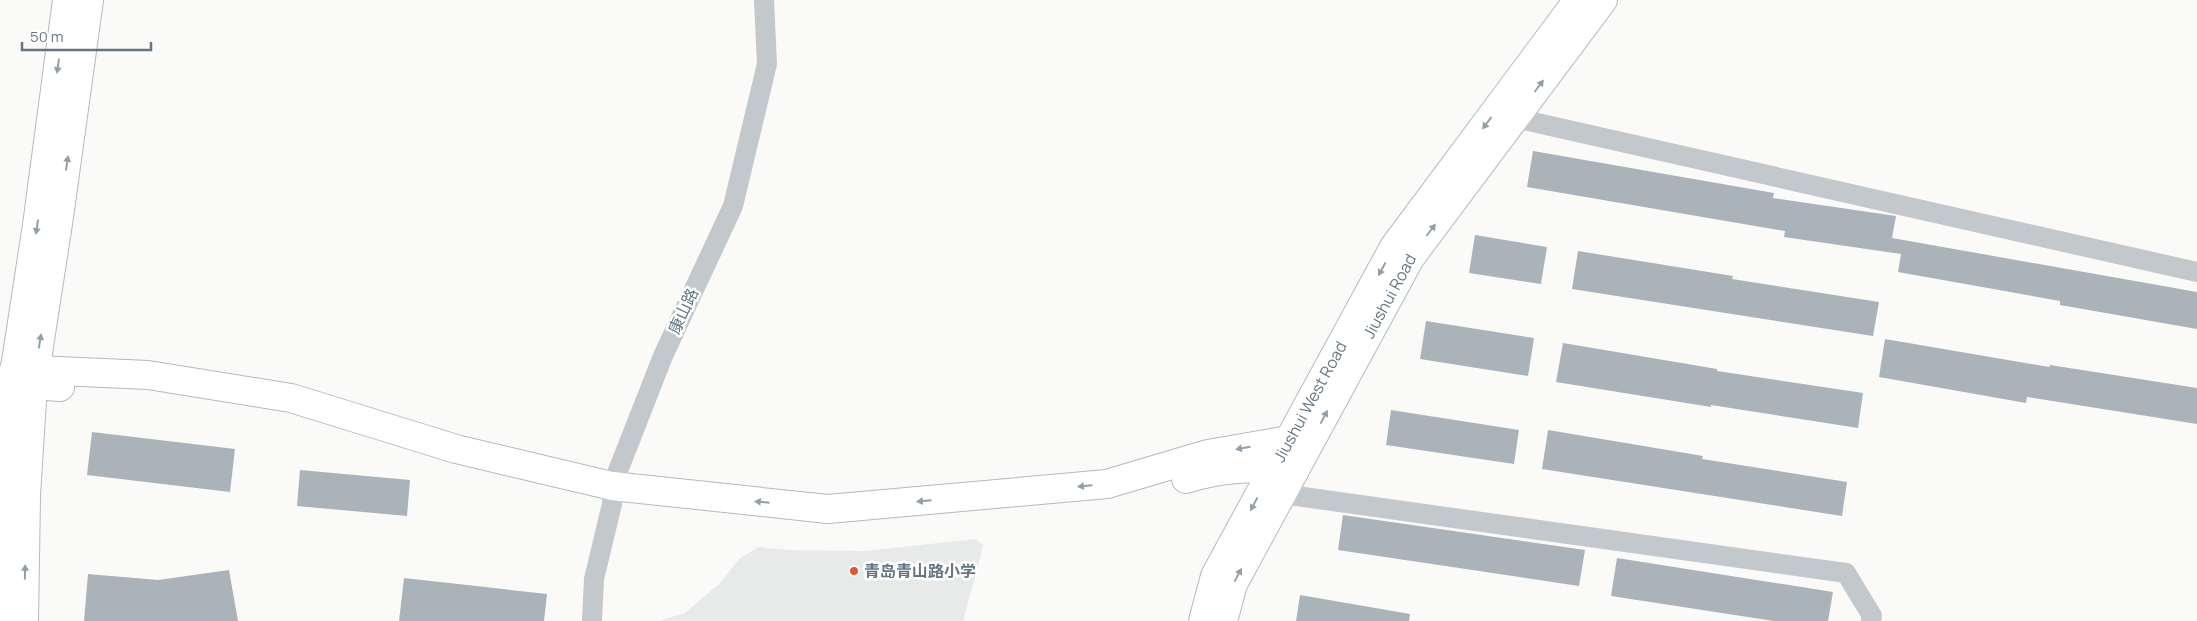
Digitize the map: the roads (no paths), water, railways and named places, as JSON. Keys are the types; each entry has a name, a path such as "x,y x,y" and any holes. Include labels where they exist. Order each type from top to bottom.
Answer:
{"street":[{"path":"24,621 26,495 23,380 37,225 67,0"},
{"path":"2,621 3,503 23,380 59,217 88,0"},
{"name":"康山路","path":"592,621 594,579 612,495 662,356 733,206 767,64 764,0"},
{"name":"Jiushui West Road","path":"1203,621 1215,576 1289,465 1394,247 1578,0"},
{"name":"Jiushui Road","path":"1223,621 1233,584 1289,465 1410,258 1603,0"},
{"path":"1515,118 2197,272"},
{"path":"23,380 148,393 292,416 456,466 612,495 828,509 1107,484 1208,454 1289,465 1846,573 1872,616 1871,621"}],"place":[{"name":"青岛青山路小学","path":"854,571"}]}
